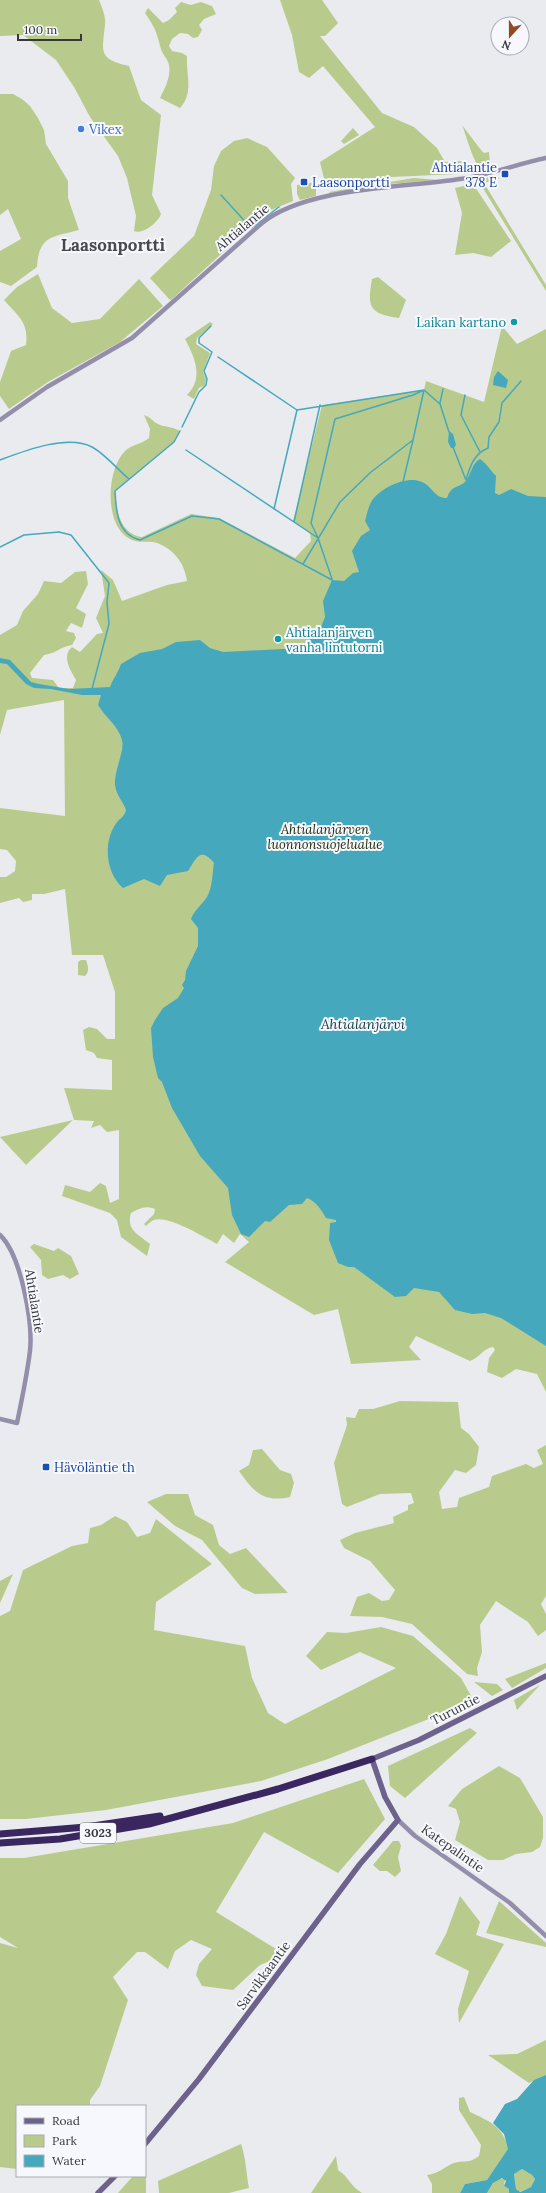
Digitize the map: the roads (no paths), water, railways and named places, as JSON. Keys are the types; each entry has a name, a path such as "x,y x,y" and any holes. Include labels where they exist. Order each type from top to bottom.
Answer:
{"highway":[{"name":"3023","path":"0,1843 86,1836 149,1824 194,1810 278,1789 372,1759"},
{"name":"3023","path":"0,1834 86,1827 194,1810"}],"main road":[{"name":"Turuntie","path":"372,1759 433,1733 546,1676"},
{"name":"Katepalintie","path":"372,1759 385,1797 398,1820"},
{"name":"Sarvikkaantie","path":"146,2143 199,2079 360,1864 398,1820"},
{"path":"98,2193 114,2177"}],"street":[{"name":"Ahtialantie","path":"0,420 47,387 132,338 262,222 282,209 329,197 397,186 476,177 546,158"},
{"name":"Ahtialantie","path":"0,1235 13,1252 18,1266 29,1323 30,1350 17,1423 0,1419"},
{"name":"Katepalintie","path":"398,1820 414,1836 510,1902 546,1936"}],"water":[{"path":"498,371 508,380 506,388 493,385 494,377"},
{"path":"449,431 453,434 456,445 454,448 451,448 448,442"},
{"name":"Ahtialanjärvi","path":"480,459 496,476 495,493 499,495 511,489 528,496 546,497 546,1346 501,1318 485,1313 472,1314 455,1310 439,1292 414,1288 406,1296 395,1297 354,1267 348,1267 338,1263 329,1240 330,1223 336,1222 336,1220 326,1218 321,1209 310,1199 307,1198 302,1204 289,1205 270,1222 265,1221 249,1237 241,1234 232,1215 228,1188 200,1156 172,1108 162,1082 158,1078 153,1057 151,1028 163,1008 178,998 184,988 182,985 185,980 186,971 198,946 198,928 191,919 209,893 214,863 205,855 202,855 196,859 188,871 167,875 160,886 144,879 123,888 117,882 113,874 108,858 108,849 111,833 126,810 115,785 116,773 123,744 118,730 98,705 101,695 82,695 51,689 34,688 26,684 7,664 0,663 0,658 10,660 31,682 39,684 69,689 110,687 121,664 140,653 162,649 176,642 200,640 210,648 223,652 303,648 313,636 319,632 325,617 323,601 332,580 344,581 353,573 359,572 352,551 361,536 370,530 365,521 372,500 389,486 410,480 422,482 439,496 447,498 453,489 466,481 473,466"},
{"path":"546,2075 546,2193 509,2193 509,2189 504,2186 506,2181 502,2178 493,2183 487,2193 460,2193 465,2184 487,2180 508,2149 504,2134 493,2123 505,2104 517,2099 534,2080","holes":["522,2169 532,2175 535,2179 531,2187 520,2192 516,2189 514,2174"]}],"waterway":[{"path":"221,195 251,228 279,207"},
{"path":"182,427 199,392 206,385 207,379 204,371 212,352 199,343 199,338 211,326"},
{"path":"218,357 297,410 424,390 413,440 371,472 340,502 303,564"},
{"path":"466,480 471,465 476,457 488,448 489,437 499,422 502,403 521,381"},
{"path":"440,403 443,389"},
{"path":"318,538 311,523 335,419 413,395 424,390 440,404 449,432"},
{"path":"465,395 461,415 480,452"},
{"path":"294,522 320,405"},
{"path":"274,509 297,410"},
{"path":"180,431 174,442 115,491 117,514 122,527 127,533 140,540 192,516 219,519 332,580"},
{"path":"403,482 413,440"},
{"path":"0,460 46,445 70,442 82,443 101,453 129,479"},
{"path":"453,447 466,480"},
{"path":"186,450 318,538 332,579"},
{"path":"0,547 24,535 59,532 71,535 109,583 107,602 109,624 92,689"}],"place":[{"name":"Vikex","path":"81,129"},
{"name":"Ahtialantie 378 E","path":"505,174"},
{"name":"Laasonportti","path":"304,182"},
{"name":"Laikan kartano","path":"514,322"},
{"name":"Ahtialanjärven vanha lintutorni","path":"278,639"},
{"name":"Hävöläntie th","path":"46,1467"}],"district":[{"name":"Laasonportti","path":"113,245"}],"park label":[{"name":"Ahtialanjärven luonnonsuojelualue","path":"325,836"}]}
